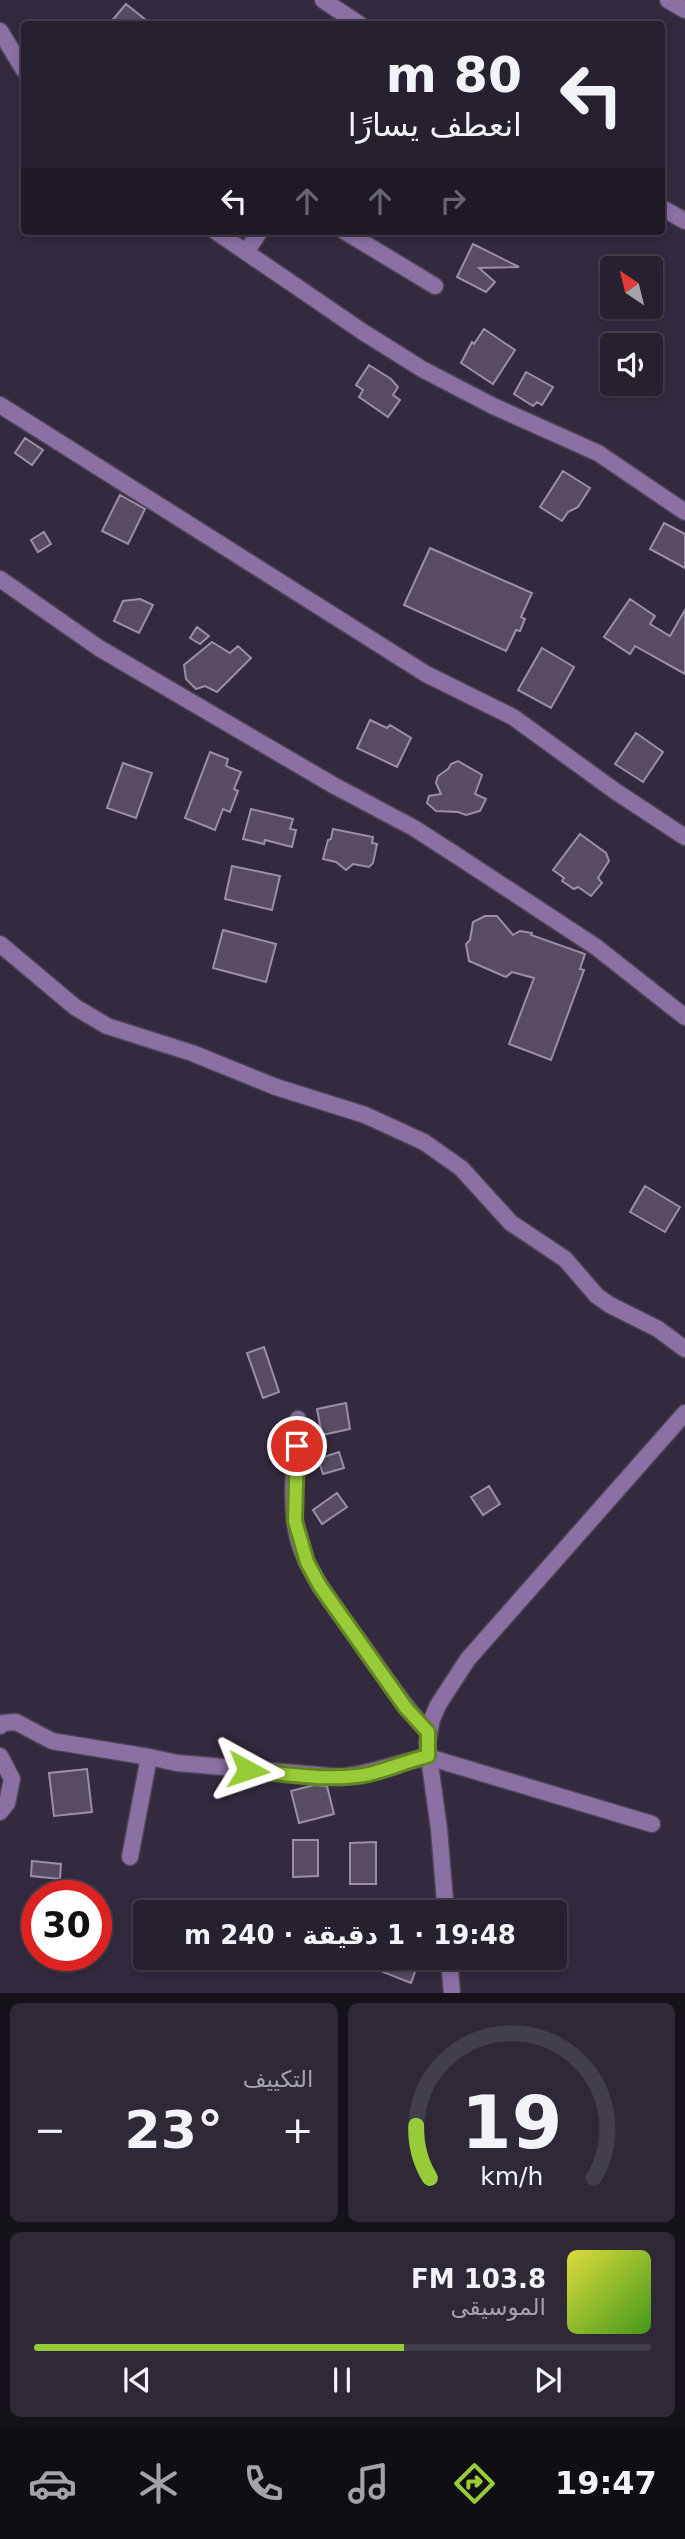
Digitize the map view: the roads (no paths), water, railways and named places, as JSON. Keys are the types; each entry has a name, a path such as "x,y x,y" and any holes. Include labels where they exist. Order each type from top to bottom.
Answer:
{"street":[{"path":"323,0 354,21"},
{"path":"0,31 21,65"},
{"path":"665,210 685,221"},
{"path":"221,235 422,369 493,406 598,453 685,512"},
{"path":"246,252 257,235"},
{"path":"351,235 435,286"},
{"path":"0,405 426,674 513,718 685,837"},
{"path":"0,579 99,648 333,785 414,828 596,947 685,1017"},
{"path":"0,944 75,1007 107,1026 192,1053 276,1087 365,1115 424,1142 461,1168 512,1223 565,1259 597,1296 658,1329 685,1349"},
{"path":"445,1900 439,1829 428,1756 428,1732 444,1692 468,1659 685,1413"},
{"path":"298,1419 295,1521 307,1562 320,1586 406,1708 428,1732"},
{"path":"0,1726 3,1723 16,1722 52,1741 177,1763 341,1777 365,1774 428,1756 652,1824"},
{"path":"0,1756 12,1779 7,1803 0,1812"},
{"path":"130,1857 149,1757"},
{"path":"450,1970 452,1993"}]}
